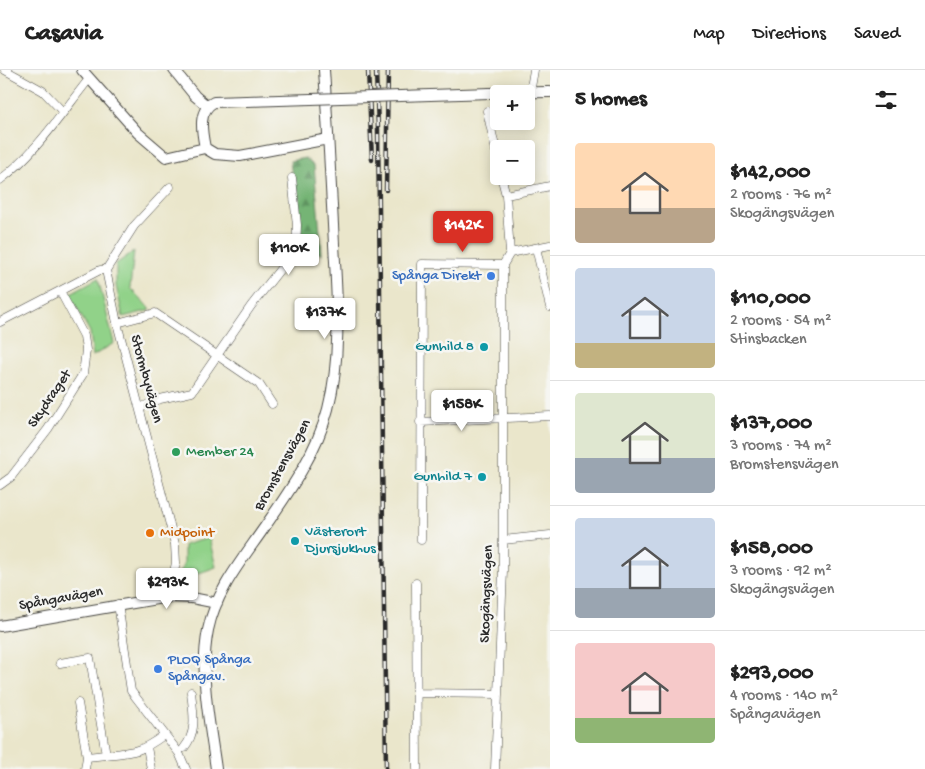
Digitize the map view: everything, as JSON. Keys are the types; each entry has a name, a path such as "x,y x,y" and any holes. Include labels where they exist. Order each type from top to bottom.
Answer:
{"street":[{"path":"5,70 43,91 63,112"},
{"path":"82,70 138,133 166,157 205,148 215,154 233,156 328,139"},
{"path":"174,70 195,96 208,106"},
{"name":"Bromstensvägen","path":"216,769 205,685 208,628 230,576 264,529 311,452 324,424 332,392 338,330 324,70"},
{"path":"531,85 534,70"},
{"path":"0,180 14,169 46,134 90,79"},
{"path":"535,92 550,92"},
{"path":"208,106 226,101 490,93"},
{"path":"205,148 202,120 208,106"},
{"path":"487,112 493,140"},
{"path":"140,408 160,400 192,392 251,306 296,248 297,225 292,178"},
{"path":"421,540 422,264 503,265 510,253 506,195 503,185"},
{"path":"506,195 550,186"},
{"path":"0,322 100,270 106,270 134,226 170,187"},
{"path":"510,253 550,244"},
{"path":"536,248 550,307"},
{"name":"Skogängsvägen","path":"495,769 503,540 503,265"},
{"name":"Stormbyvägen","path":"106,270 176,553 168,597"},
{"name":"Skydraget","path":"0,484 11,477 48,429 83,374 86,350 84,336 60,290"},
{"path":"118,323 155,313 259,384 272,404"},
{"path":"420,422 550,416"},
{"path":"503,540 550,535"},
{"path":"416,583 417,769"},
{"name":"Spångavägen","path":"0,626 118,604 168,597 192,598 217,603"},
{"path":"118,604 131,691 179,753 186,769"},
{"path":"60,663 90,658 106,755"},
{"path":"184,748 191,739 194,726 190,692"},
{"path":"417,693 497,694"},
{"path":"78,703 87,757 85,769"},
{"path":"87,757 135,752 148,747 164,735"},
{"path":"148,747 151,769"}],"green space":[{"path":"305,158 314,166 322,254 301,247 290,161"},
{"path":"134,251 130,288 151,310 123,317 116,286 116,264"},
{"path":"98,278 114,343 93,356 90,332 69,294"},
{"path":"209,538 216,567 177,581 184,563 184,545"}],"railway":[{"path":"368,70 372,160"},
{"path":"376,70 386,769"},
{"path":"386,190 388,70"}],"place":[{"name":"Spånga Direkt","path":"491,276"},
{"name":"Gunhild 8","path":"484,347"},
{"name":"Member 24","path":"176,452"},
{"name":"Gunhild 7","path":"482,477"},
{"name":"Midpoint","path":"150,533"},
{"name":"Västerort Djursjukhus","path":"295,541"},
{"name":"PLOQ Spånga Spångav.","path":"158,669"}]}
